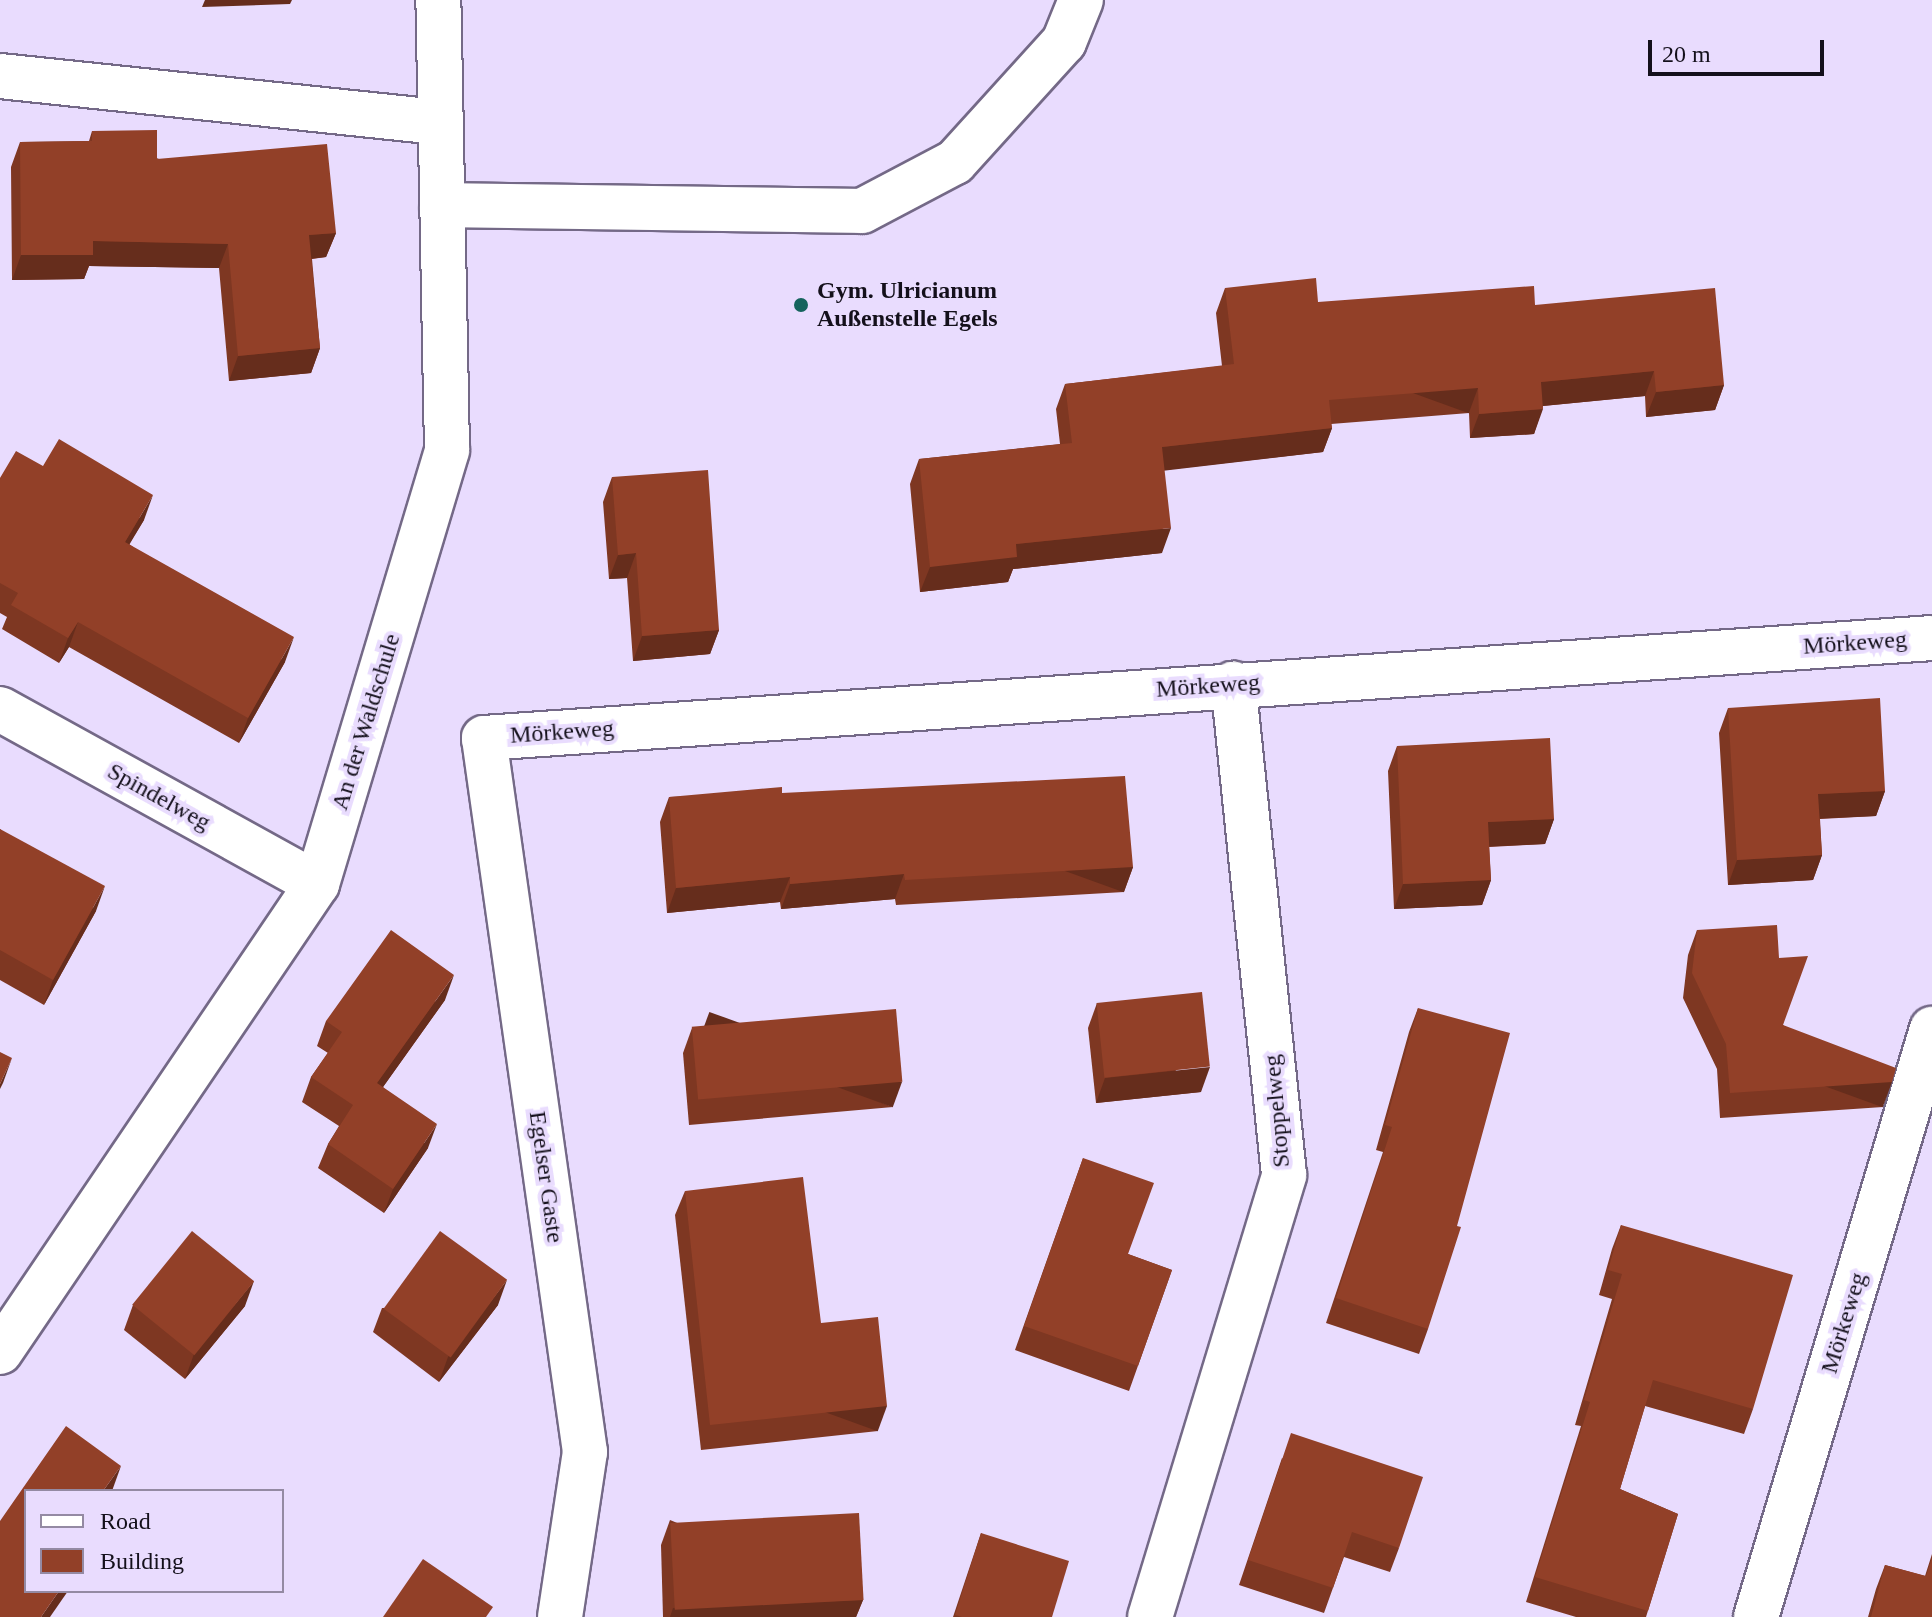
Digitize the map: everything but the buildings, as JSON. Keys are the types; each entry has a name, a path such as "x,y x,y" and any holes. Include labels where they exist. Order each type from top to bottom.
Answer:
{"street":[{"name":"An der Waldschule","path":"0,1352 317,884 447,450 438,0"},
{"path":"442,205 862,211 955,162 1064,42 1081,0"},
{"path":"0,76 441,122"},
{"name":"Mörkeweg","path":"484,738 1932,638"},
{"name":"Stoppelweg","path":"1150,1617 1284,1175 1233,684"},
{"name":"Spindelweg","path":"0,709 317,884"},
{"name":"Egelser Gaste","path":"484,738 585,1452 560,1617"},
{"name":"Mörkeweg","path":"1756,1617 1932,1029"}],"place":[{"name":"Gym. Ulricianum Außenstelle Egels","path":"801,305"}]}
